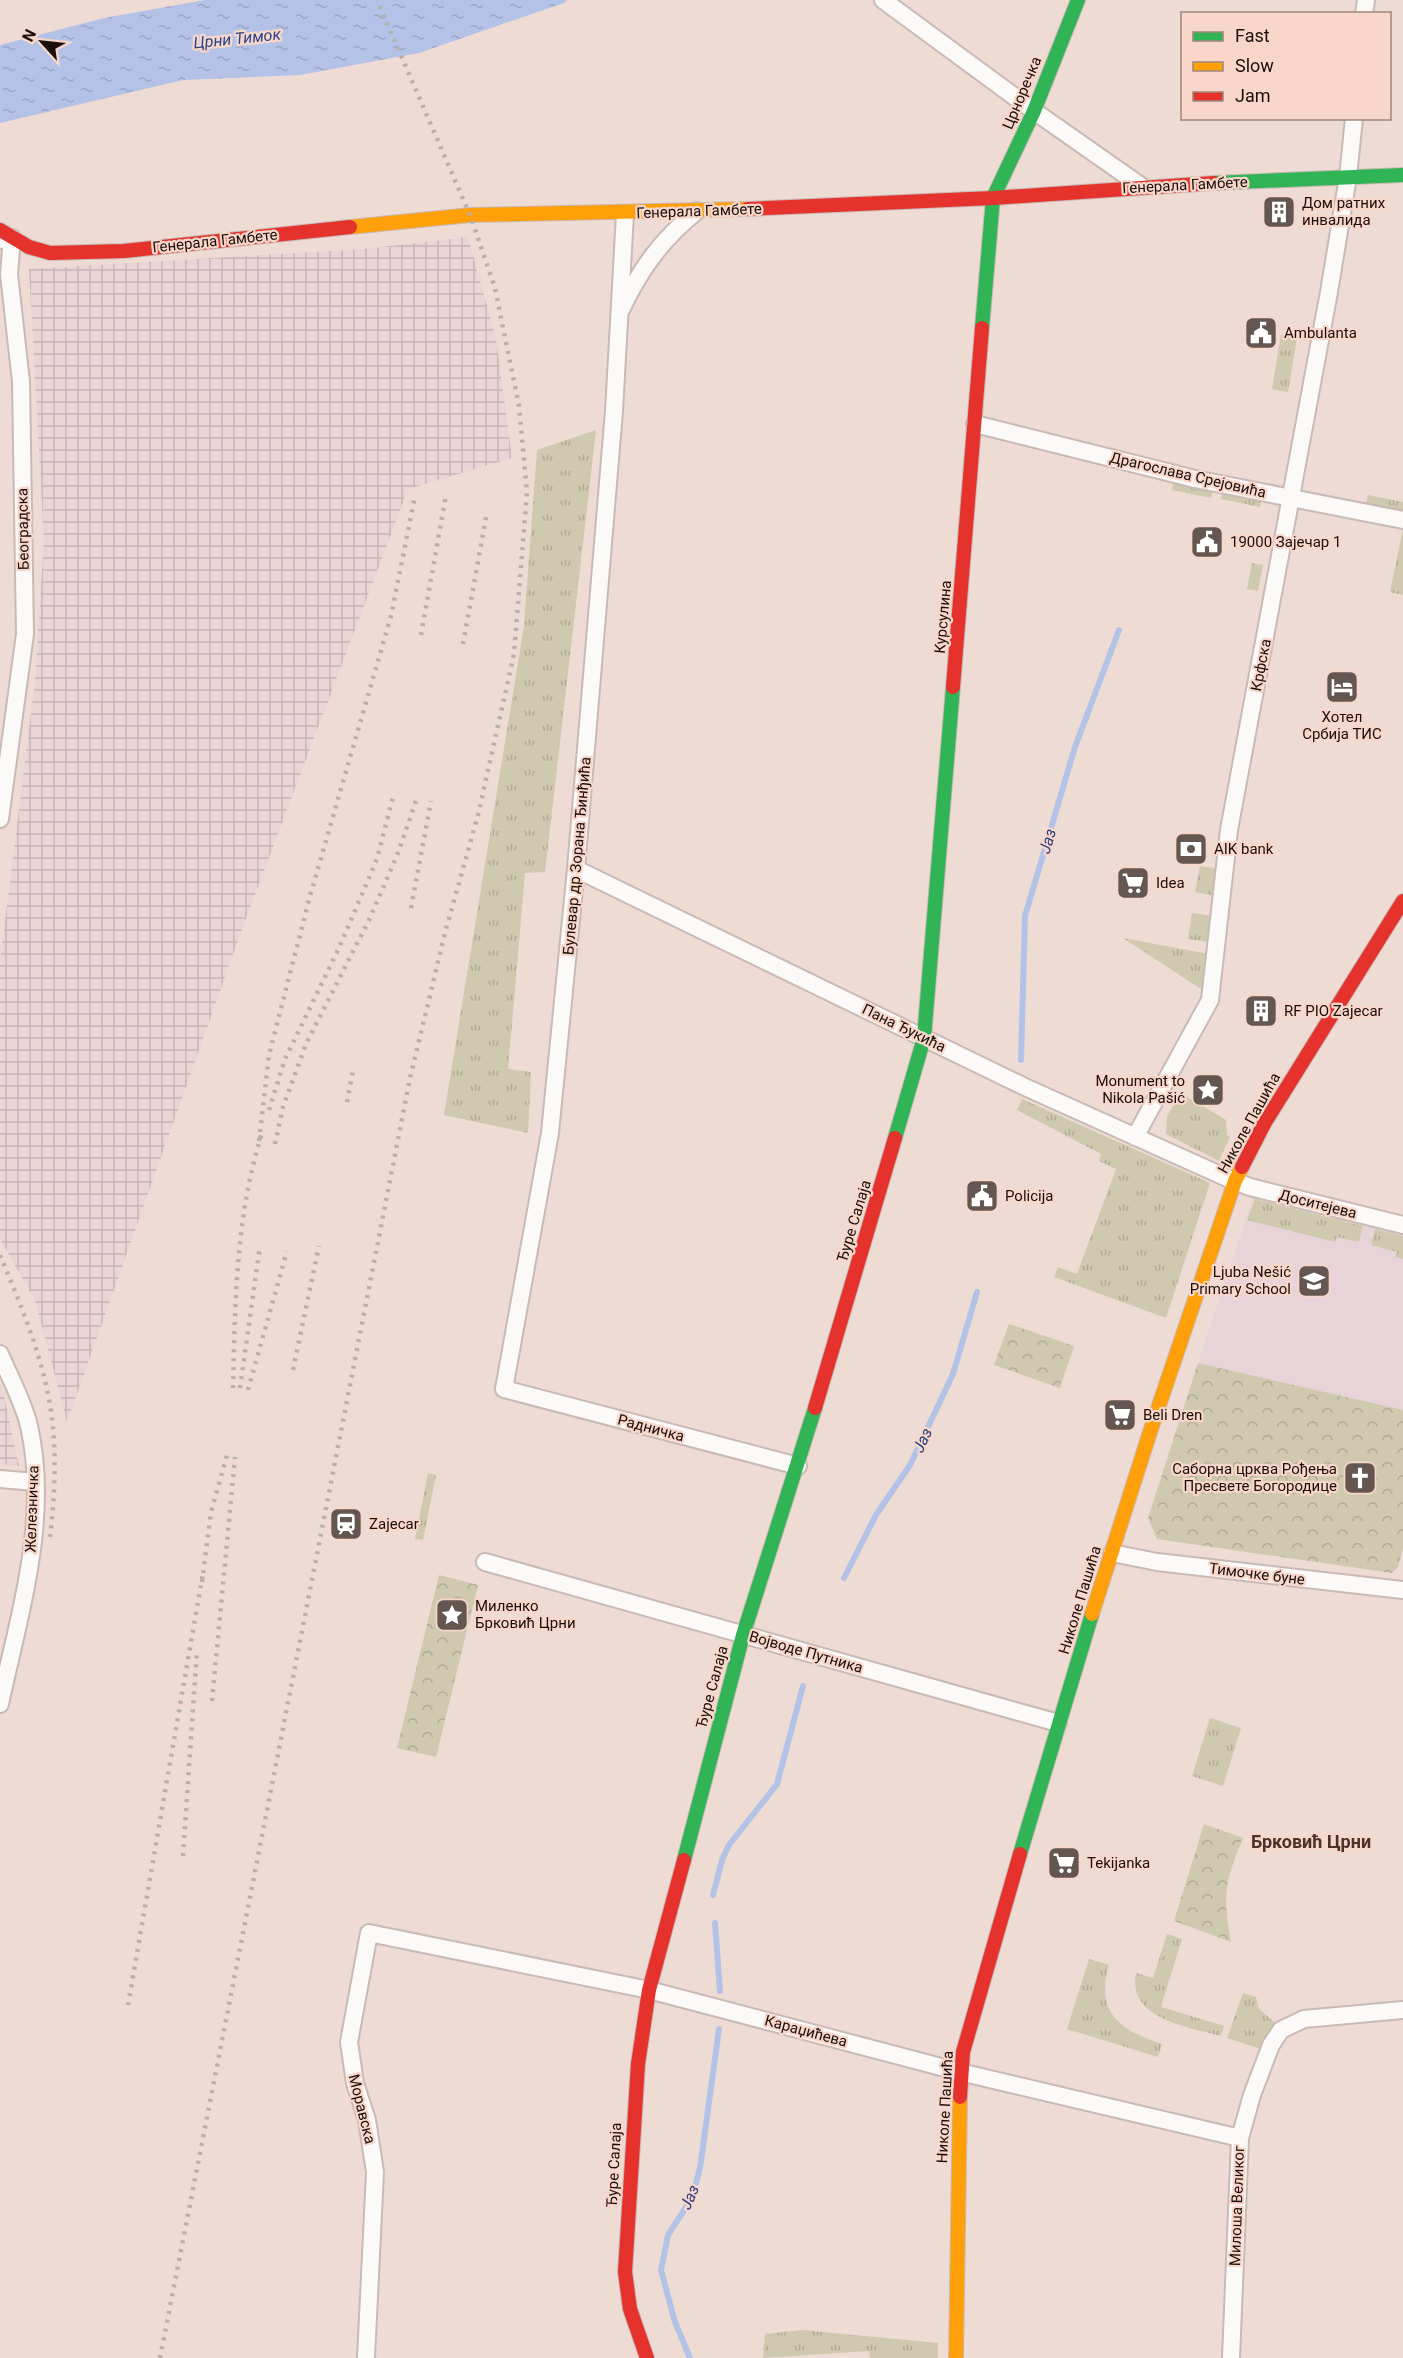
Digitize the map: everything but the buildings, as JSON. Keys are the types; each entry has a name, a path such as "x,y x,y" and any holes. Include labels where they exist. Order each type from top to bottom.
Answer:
{"street":[{"path":"883,0 1034,111 1142,186"},
{"name":"Црноречка","path":"993,198 1034,111 1078,0"},
{"name":"Крфска","path":"1135,1137 1210,1000 1229,830 1270,620 1348,177 1354,120"},
{"name":"Генерала Гамбете","path":"4,236 50,253 113,251 470,215 697,211 993,198 1142,186 1403,175"},
{"name":"Курсулина","path":"924,1038 993,198"},
{"name":"Булевар др Зорана Ђинђића","path":"617,319 654,252 671,232 697,211"},
{"name":"Булевар др Зорана Ђинђића","path":"504,1389 546,1166 576,869 614,411 617,319 625,214"},
{"name":"Београдска","path":"0,819 4,755 25,634 21,382 4,236"},
{"name":"Драгослава Срејовића","path":"975,424 1195,479 1403,520"},
{"name":"Пана Ђукића","path":"576,869 924,1038 1235,1181"},
{"name":"Николе Пашића","path":"956,2358 960,2072 969,2025 1058,1724 1235,1181 1264,1124 1346,989 1403,901"},
{"name":"Ђуре Салаја","path":"647,2358 630,2309 625,2272 638,2064 649,1990 743,1635 798,1466 924,1038"},
{"name":"Доситејева","path":"1235,1181 1403,1225"},
{"name":"Железничка","path":"0,1354 24,1408 29,1427 35,1482 32,1551 0,1704"},
{"name":"Радничка","path":"504,1389 798,1466"},
{"path":"0,1479 35,1482"},
{"name":"Тимочке буне","path":"1112,1553 1157,1562 1403,1590"},
{"name":"Војводе Путника","path":"485,1562 1058,1724"},
{"path":"1336,1583 1339,1566"},
{"name":"Караџићева","path":"369,1933 649,1990 960,2072 1240,2138"},
{"name":"Моравска","path":"366,2358 375,2172 367,2120 355,2083 348,2042 369,1933"},
{"name":"Милоша Великог","path":"1231,2358 1240,2138 1266,2059 1281,2030 1295,2022 1403,2010"}],"shaded area":[{"path":"468,237 496,339 512,458 408,489 242,929 67,1422 35,1300 0,1239 0,962 35,681 44,540 29,269 364,249"},
{"name":"Ljuba Nešić Primary School","path":"1254,1196 1403,1234 1403,1410 1198,1363"},
{"path":"0,1385 3,1392 19,1466 0,1464"}],"green space":[{"path":"1281,335 1297,338 1288,392 1272,389"},
{"path":"596,430 545,872 525,873 508,1069 531,1072 528,1133 444,1115 524,626 537,450"},
{"path":"1174,480 1213,487 1211,498 1172,490"},
{"path":"1223,489 1262,497 1260,507 1221,499"},
{"path":"1368,495 1403,502 1403,512 1366,505"},
{"path":"1403,529 1403,595 1390,592"},
{"path":"1252,563 1263,565 1258,591 1247,589"},
{"path":"1200,866 1220,869 1216,896 1195,892"},
{"path":"1192,913 1214,916 1209,942 1188,939"},
{"path":"1123,938 1209,954 1204,991"},
{"path":"1181,1093 1226,1120 1227,1135 1230,1137 1219,1161 1166,1134 1167,1116"},
{"path":"1022,1099 1210,1183 1166,1318 1054,1277 1058,1267 1077,1274 1116,1169 1099,1161 1101,1154 1017,1110"},
{"path":"1255,1199 1363,1226 1359,1242 1337,1237 1335,1242 1247,1220"},
{"path":"1375,1229 1403,1236 1403,1259 1396,1257 1397,1252 1371,1245"},
{"path":"1009,1324 1074,1346 1060,1388 994,1365"},
{"path":"1198,1363 1403,1410 1403,1548 1398,1567 1392,1573 1157,1539 1148,1518"},
{"path":"428,1473 436,1475 423,1540 415,1539"},
{"path":"439,1575 478,1585 436,1757 397,1748"},
{"path":"1210,1718 1241,1728 1223,1786 1192,1776"},
{"path":"1204,1824 1243,1838 1232,1866 1227,1889 1226,1900 1231,1942 1174,1921"},
{"path":"1167,1934 1182,1939 1161,2007 1224,2026 1221,2036 1163,2018 1141,2001 1136,1989 1136,1973 1153,1978"},
{"path":"1089,1959 1109,1965 1105,1996 1109,2007 1123,2026 1162,2044 1158,2057 1067,2029"},
{"path":"1243,1993 1256,1997 1259,2009 1279,2026 1264,2050 1227,2038"},
{"path":"802,2330 938,2343 938,2358 870,2358 869,2351 763,2358 765,2334"}],"water":[{"name":"Црни Тимок","path":"205,0 567,0 564,3 419,53 300,75 183,80 0,123 0,45 104,18"}],"waterway":[{"name":"Јаз","path":"1021,1060 1025,916 1075,747 1119,630"},
{"name":"Јаз","path":"844,1578 876,1515 910,1465 953,1374 977,1292"},
{"name":"Јаз","path":"713,1895 722,1860 729,1845 777,1784 803,1686"},
{"name":"Јаз","path":"715,1923 720,1991"},
{"name":"Јаз","path":"690,2358 675,2322 661,2270 668,2235 692,2198 700,2168 719,2029"}],"railway":[{"path":"160,2358 410,1078 445,933 478,815 514,654 527,492 519,406 495,288 470,215 377,0"},
{"path":"421,635 446,495"},
{"path":"259,1141 269,1055 310,896 391,616 415,496"},
{"path":"463,644 487,512"},
{"path":"269,1110 285,1059 339,948 377,859 394,793"},
{"path":"275,1144 283,1107 306,1044 370,918 398,853 416,801"},
{"path":"411,908 431,801"},
{"path":"347,1102 353,1071"},
{"path":"233,1388 236,1292 242,1227 253,1164 262,1133"},
{"path":"240,1388 260,1246"},
{"path":"293,1370 319,1246"},
{"path":"248,1390 287,1251"},
{"path":"0,1255 31,1333 49,1400 55,1459 50,1537"},
{"path":"202,1582 211,1512 227,1455"},
{"path":"212,1701 235,1457"},
{"path":"128,2005 203,1573"},
{"path":"183,1856 197,1650"}],"traffic: fast":[{"path":"982,328 993,198 1034,111 1078,0"},
{"path":"1214,183 1403,175"},
{"path":"895,1138 924,1038 953,687"},
{"path":"684,1860 743,1635 815,1408"},
{"path":"1020,1854 1092,1614"}],"traffic: slow":[{"path":"350,227 470,215 747,209"},
{"path":"1092,1614 1150,1432 1235,1181 1242,1167"},
{"path":"956,2358 960,2097"}],"traffic: jam":[{"path":"747,209 993,198 1214,183"},
{"path":"0,230 29,247 50,253 124,251 350,227"},
{"path":"953,687 982,328"},
{"path":"1242,1167 1264,1124 1403,901"},
{"path":"815,1408 895,1138"},
{"path":"960,2097 963,2052 1020,1854"},
{"path":"647,2358 630,2309 625,2272 638,2064 649,1990 684,1860"}],"place":[{"name":"Дом ратних инвалида","path":"1279,212"},
{"name":"Ambulanta","path":"1261,333"},
{"name":"19000 Зајечар 1","path":"1207,542"},
{"name":"Хотел Србија ТИС","path":"1342,687"},
{"name":"AIK bank","path":"1191,849"},
{"name":"Idea","path":"1133,883"},
{"name":"RF PIO Zajecar","path":"1261,1011"},
{"name":"Monument to Nikola Pašić","path":"1208,1090"},
{"name":"Policija","path":"982,1196"},
{"name":"Ljuba Nešić Primary School","path":"1314,1281"},
{"name":"Beli Dren","path":"1120,1415"},
{"name":"Саборна црква Рођења Пресвете Богородице","path":"1360,1478"},
{"name":"Zajecar","path":"346,1524"},
{"name":"Миленко Брковић Црни","path":"452,1615"},
{"name":"Tekijanka","path":"1064,1863"}],"district":[{"name":"Брковић Црни","path":"1311,1842"}]}
